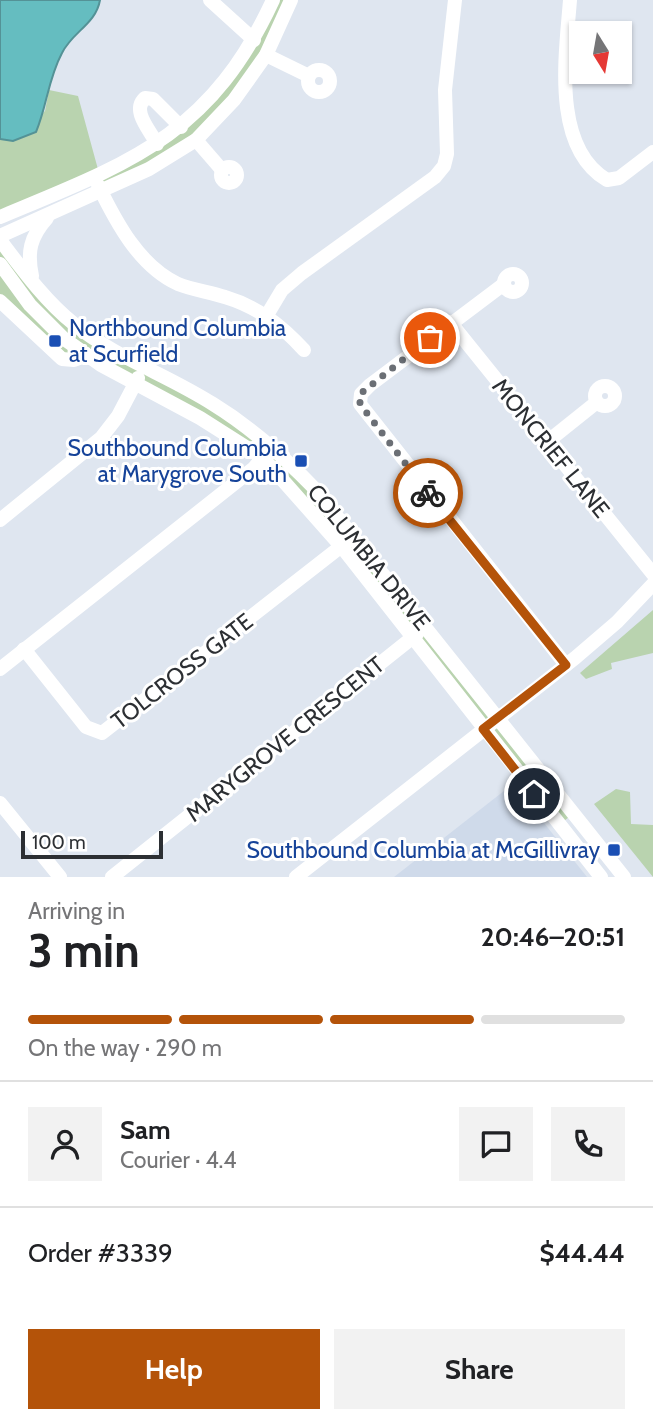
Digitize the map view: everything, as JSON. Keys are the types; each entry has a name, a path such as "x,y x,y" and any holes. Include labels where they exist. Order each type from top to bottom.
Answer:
{"street":[{"path":"210,0 254,40"},
{"path":"0,218 95,178 157,144 181,127 220,90 254,40 273,0"},
{"path":"0,238 149,169 196,140 234,100 266,55 291,0"},
{"path":"267,314 282,290 302,273 435,177 444,166 447,154 445,90 455,0"},
{"path":"570,0 564,84 570,125 584,156 595,172 607,180 620,178 653,152"},
{"path":"266,55 309,76"},
{"path":"157,144 138,110 139,104 145,98 153,99 181,127"},
{"path":"196,140 222,170"},
{"path":"95,178 130,242 156,270 179,284 226,297 267,314 304,350"},
{"path":"33,281 28,259 30,242 49,215"},
{"name":"COLUMBIA DRIVE","path":"0,238 33,281 75,324 144,368 212,403 272,445 315,489 624,877"},
{"name":"COLUMBIA DRIVE","path":"0,264 6,275 46,322 87,355 200,418 263,458 341,546 411,639 601,877"},
{"path":"504,284 450,322 360,394 360,404 366,415 566,665"},
{"name":"COLUMBIA DRIVE","path":"0,301 62,359 74,360 87,355"},
{"name":"MONCRIEF LANE","path":"450,322 653,574"},
{"path":"0,520 101,438 118,416 144,368"},
{"path":"547,442 597,402"},
{"path":"0,669 263,458 272,445"},
{"name":"TOLCROSS GATE","path":"24,649 86,726 102,733 353,536"},
{"path":"296,877 566,665 617,622 653,584"},
{"name":"MARYGROVE CRESCENT","path":"112,877 426,627"},
{"path":"0,803 60,877"}],"shaded area":[{"path":"513,784 587,877 394,877"}],"green space":[{"path":"273,0 291,0 266,55 196,140 101,192 99,175 0,217 0,139 13,141 45,111 49,90 78,96 99,173 157,144 220,90"},
{"path":"0,240 60,311 272,445 574,813 559,825 263,458 101,365 74,360 0,301"},
{"path":"653,610 653,653 611,663 612,669 586,679 580,673"},
{"path":"616,789 630,792 631,824 653,825 653,877 594,804"}],"water":[{"path":"0,0 100,0 89,22 62,53 36,132 13,141 0,139"}],"way so far":[{"path":"428,493 366,415 360,404 360,394 430,338"}],"place":[{"name":"Northbound Columbia at Scurfield","path":"55,341"},
{"name":"Southbound Columbia at Marygrove South","path":"301,461"},
{"name":"Southbound Columbia at McGillivray","path":"614,850"}],"route":[{"path":"428,493 566,665 483,729 534,794"}]}
